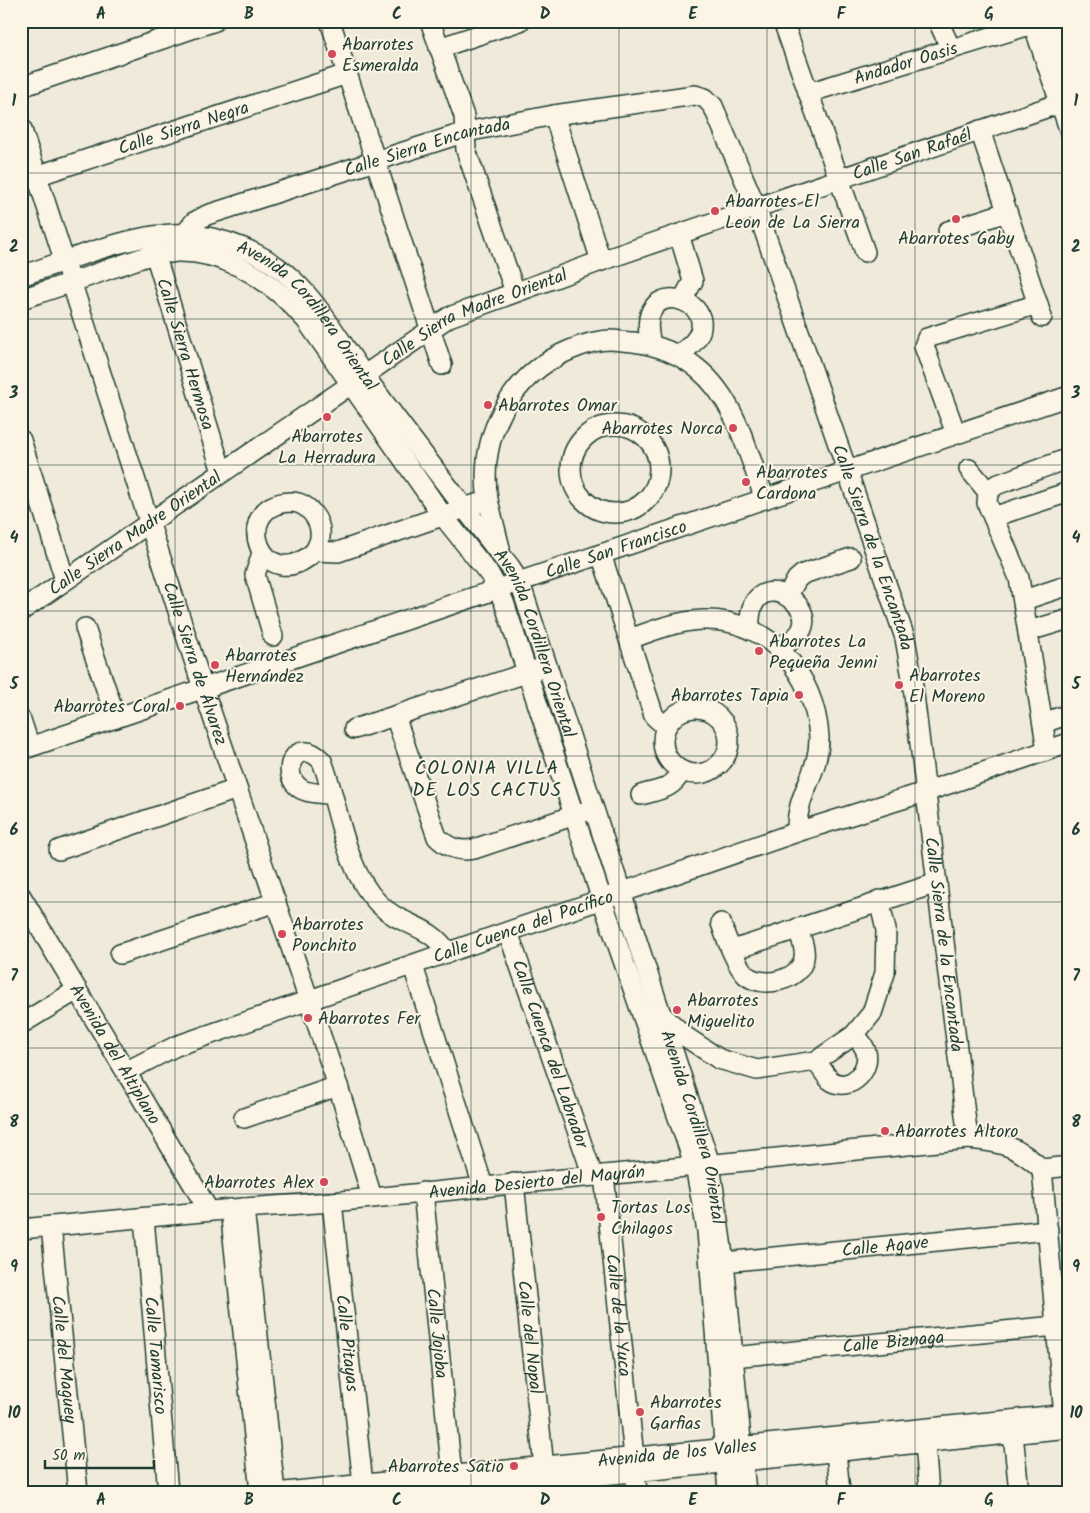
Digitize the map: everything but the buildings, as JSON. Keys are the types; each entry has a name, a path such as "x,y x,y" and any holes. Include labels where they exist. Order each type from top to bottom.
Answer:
{"street":[{"path":"21,87 214,21"},
{"path":"330,21 442,365"},
{"path":"430,21 464,116 466,150 515,292"},
{"path":"783,21 865,252"},
{"path":"938,21 951,49"},
{"path":"439,48 515,22"},
{"path":"1038,22 1069,82"},
{"path":"1038,22 1064,102 1069,129"},
{"name":"Andador Oasis","path":"808,93 1038,22"},
{"name":"Calle Sierra Negra","path":"29,178 347,74"},
{"name":"Calle Sierra Encantada","path":"163,254 194,222 206,215 466,132 554,116 695,95 705,98"},
{"name":"Calle Sierra de la Encantada","path":"705,98 713,106 756,207 905,638 912,678 968,1139"},
{"name":"Calle San Rafaél","path":"756,207 1064,102"},
{"path":"554,116 601,260"},
{"name":"Calle Sierra de Álvarez","path":"21,127 29,178 72,282 203,688 338,1086 372,1197"},
{"path":"956,434 924,346 926,338 1040,310 980,130"},
{"name":"Calle Sierra Madre Oriental","path":"21,611 431,329 469,309 601,260 756,207"},
{"path":"948,232 1007,212"},
{"name":"Avenida Cordillera Oriental","path":"21,276 149,236 184,234 211,237 241,246 266,259 292,278 316,305 357,380 443,516 498,589 602,900 703,1165 707,1231 733,1455 746,1492"},
{"path":"679,234 693,281 684,299"},
{"name":"Calle Sierra Hermosa","path":"149,236 163,254 222,472"},
{"name":"Avenida Cordillera Oriental","path":"21,299 163,254 209,256 240,266 265,280 286,297 465,508 502,556 519,582 662,1014 703,1165 724,1262 732,1357 733,1455 728,1492"},
{"path":"651,344 648,320 652,309 661,301 672,298 684,299 693,305 700,315 702,326 699,338 691,347 678,355"},
{"path":"502,556 488,500 486,456 494,427 510,398 532,372 553,357 584,344 609,340 651,344 678,355 698,369 716,387 733,413 765,499"},
{"name":"Calle San Francisco","path":"26,749 956,434 1067,403"},
{"path":"617,424 634,428 647,439 657,453 660,470 656,487 646,501 631,510 614,513 597,509 583,499 574,484 571,468 575,451 585,436 600,427 617,424"},
{"path":"21,440 66,580"},
{"path":"1047,750 1024,600 1013,562 987,503 988,492 996,485 1069,458"},
{"path":"969,469 988,492"},
{"path":"993,517 1069,492"},
{"path":"316,552 338,552 488,500"},
{"path":"279,502 295,502 309,509 318,521 320,537 316,552 304,562 289,566 274,563 262,553 256,539 257,523 266,510 279,502"},
{"path":"631,510 642,540"},
{"path":"262,553 254,574 273,636"},
{"path":"601,554 654,716 666,726"},
{"path":"788,595 797,579 803,574 851,558"},
{"path":"1024,600 1069,585"},
{"path":"750,630 749,616 754,604 763,595 776,592 788,595 797,603 802,613 802,625 797,635 788,643 777,647"},
{"path":"1030,631 1069,619"},
{"path":"630,639 670,624 704,620 731,624 750,630 777,647 792,660 806,683 814,710 819,738 814,769 799,800 796,815 797,832"},
{"path":"85,628 116,718"},
{"path":"354,729 548,666"},
{"path":"685,709 710,710 720,718 727,729 729,742 726,754 718,765 708,772 695,774 682,770 672,763 665,752 663,739 666,726 674,716 685,709"},
{"path":"1043,723 1069,714"},
{"path":"395,716 437,837 454,849 464,851 474,849 595,809"},
{"path":"21,720 26,749"},
{"name":"Calle Cuenca del Pacífico","path":"127,1071 176,1046 797,832 925,792 1069,743"},
{"path":"641,795 675,784 682,770"},
{"path":"59,850 237,789"},
{"path":"332,795 355,867 365,886 378,903 393,916 440,940 448,953"},
{"path":"735,953 739,948 879,900 937,883"},
{"name":"Avenida del Altiplano","path":"21,896 209,1211"},
{"path":"662,1014 686,1038 718,1059 747,1068 757,1070 816,1060 854,1034 872,1013 886,973 886,930 879,900"},
{"path":"120,954 276,902"},
{"path":"721,923 727,941 735,953 736,961 746,975 758,981 769,982 791,976 799,969 804,958 798,928"},
{"name":"Calle Cuenca del Labrador","path":"508,932 598,1175"},
{"path":"412,966 483,1186"},
{"path":"21,1024 77,990"},
{"path":"816,1060 830,1079 840,1084 851,1082 864,1072 867,1061 865,1048 854,1034"},
{"path":"244,1118 338,1086"},
{"name":"Avenida Desierto del Mayrán","path":"21,1229 209,1211 332,1202 968,1139 996,1142 1016,1148 1042,1169"},
{"path":"1067,1421 1056,1326 1042,1169 1069,1166"},
{"name":"Calle de la Yuca","path":"598,1175 637,1492"},
{"name":"Calle del Nopal","path":"514,1183 545,1479"},
{"name":"Calle Jojoba","path":"423,1192 449,1487"},
{"name":"Calle Pitayas","path":"332,1202 363,1484"},
{"path":"237,1209 260,1492"},
{"path":"237,1209 275,1492"},
{"name":"Calle Tamarisco","path":"144,1218 168,1492"},
{"name":"Calle del Maguey","path":"51,1226 78,1492"},
{"name":"Calle Agave","path":"724,1262 1048,1230"},
{"name":"Calle Biznaga","path":"732,1357 1056,1326"},
{"name":"Avenida de los Valles","path":"285,1492 363,1484 449,1487 545,1479 635,1464 1067,1421"},
{"name":"Avenida de los Valles","path":"733,1455 836,1452 925,1443 1013,1434 1067,1421"},
{"path":"1013,1434 1019,1492"},
{"path":"925,1443 929,1492"},
{"path":"836,1452 840,1492"}],"place":[{"name":"Abarrotes Esmeralda","path":"332,54"},
{"name":"Abarrotes El Leon de La Sierra","path":"715,211"},
{"name":"Abarrotes Gaby","path":"956,219"},
{"name":"Abarrotes Omar","path":"488,405"},
{"name":"Abarrotes La Herradura","path":"327,417"},
{"name":"Abarrotes Norca","path":"733,428"},
{"name":"Abarrotes Cardona","path":"746,482"},
{"name":"Abarrotes La Pequeña Jenni","path":"759,651"},
{"name":"Abarrotes Hernández","path":"215,665"},
{"name":"Abarrotes El Moreno","path":"899,685"},
{"name":"Abarrotes Tapia","path":"799,695"},
{"name":"Abarrotes Coral","path":"180,706"},
{"name":"Abarrotes Ponchito","path":"282,934"},
{"name":"Abarrotes Miguelito","path":"677,1010"},
{"name":"Abarrotes Fer","path":"308,1018"},
{"name":"Abarrotes Altoro","path":"885,1131"},
{"name":"Abarrotes Alex","path":"324,1182"},
{"name":"Tortas Los Chilagos","path":"601,1217"},
{"name":"Abarrotes Garfias","path":"640,1412"},
{"name":"Abarrotes Satio","path":"514,1466"}],"district":[{"name":"COLONIA VILLA DE LOS CACTUS","path":"487,778"}]}
